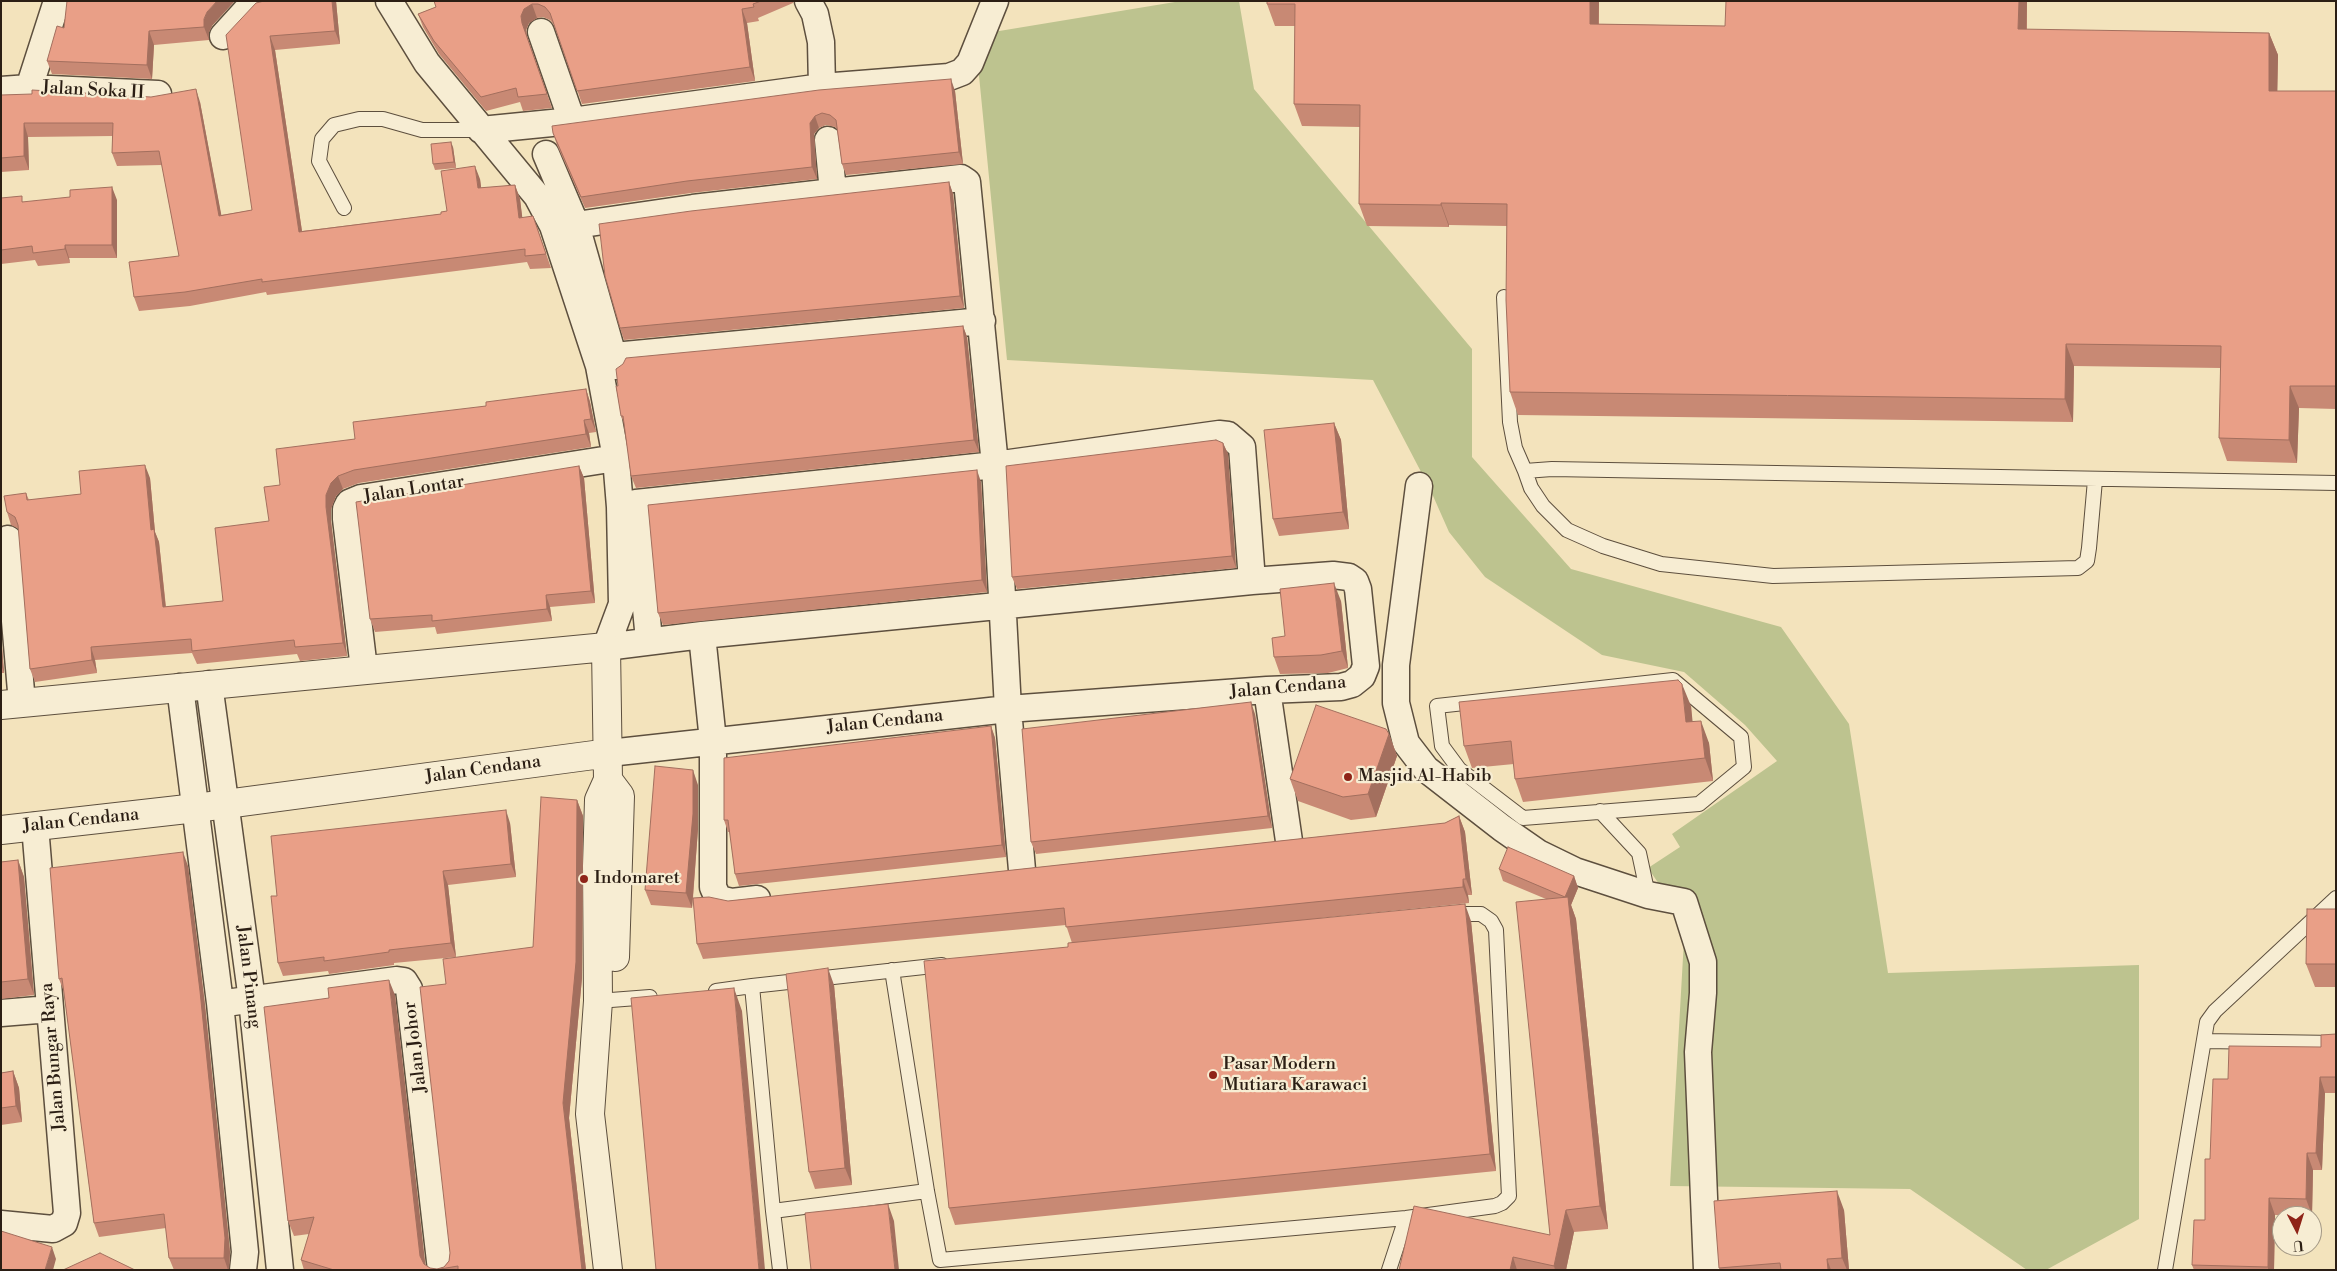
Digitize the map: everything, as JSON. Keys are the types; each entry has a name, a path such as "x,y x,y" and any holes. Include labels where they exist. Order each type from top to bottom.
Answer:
{"street":[{"name":"Jalan Soka II","path":"57,1 30,88 158,94"},
{"path":"389,1 427,62 537,196 553,226 599,366 616,458 620,507 622,604 606,647 608,766 620,796 620,820 605,1001 604,1110 611,1233 608,1270"},
{"path":"808,1 815,14 821,42 822,87"},
{"path":"481,130 572,121 822,87 949,77 962,72 970,63 995,1"},
{"path":"223,36 258,2"},
{"path":"541,32 572,121"},
{"path":"1,90 30,88"},
{"path":"828,140 833,192"},
{"path":"546,154 576,225 614,356 636,503 649,640"},
{"path":"576,225 693,208 965,179 968,186 995,465 1004,605 1008,709 1022,870"},
{"path":"614,356 982,321"},
{"path":"636,503 995,465 1219,434 1228,435 1242,447 1252,581"},
{"name":"Jalan Lontar","path":"364,669 346,519 346,509 349,503 361,498 616,458"},
{"path":"1419,486 1396,665 1396,703 1406,743 1426,769 1502,828 1538,853 1575,871 1648,895 1684,902 1703,962 1703,993 1698,1052 1707,1270"},
{"path":"8,539 12,704"},
{"name":"Jalan Cendana","path":"1,830 608,766 713,742 1008,709 1267,690 1341,687 1352,684 1362,676 1366,666 1358,589 1355,581 1349,577 1333,575 1004,605 649,640 606,647 12,704"},
{"path":"702,635 713,742 713,887 717,896 732,902 780,897"},
{"name":"Jalan Pinang","path":"210,684 252,1000 280,1270"},
{"name":"Jalan Pinang","path":"180,687 220,1003 246,1252 243,1270"},
{"path":"1267,690 1279,842 1317,838"},
{"name":"Jalan Bungar Raya","path":"1,1224 53,1229 64,1223 67,1212 35,826"},
{"path":"208,906 238,903"},
{"name":"Jalan Johor","path":"220,1003 397,980 404,981 409,989 441,1270"},
{"path":"1,1013 50,1009"},
{"path":"611,1233 624,1270"}],"lane":[{"path":"344,208 319,161 322,139 334,125 359,119 383,119 422,130 481,130"},
{"path":"1504,296 1510,422 1515,448 1531,488 1543,506 1567,530 1603,546 1661,564 1773,576 2078,568 2087,561 2094,480"},
{"path":"1525,471 1552,469 2336,483"},
{"path":"1673,680 1741,736 1744,768 1699,804 1600,811 1523,818 1459,769 1442,746 1437,706 1673,680"},
{"path":"1600,811 1639,853 1648,895"},
{"path":"2166,1270 2207,1022 2215,1011 2336,898"},
{"path":"892,970 927,1191 941,1265 1406,1218 1495,1206 1502,1203 1509,1196 1496,930 1492,921 1481,914 1469,912 1440,915"},
{"path":"704,992 952,964"},
{"path":"752,986 780,1270"},
{"path":"605,1001 668,995"},
{"path":"2204,1041 2336,1043"},
{"path":"773,1211 927,1191"},
{"path":"1389,1270 1406,1218"}],"green space":[{"path":"1181,1 1239,1 1254,89 1472,349 1472,457 1571,569 1781,627 1849,724 1888,973 2139,965 2139,1219 2046,1270 2027,1270 1910,1189 1670,1186 1685,922 1648,868 1680,847 1672,834 1777,761 1745,725 1684,672 1602,655 1485,577 1449,532 1430,489 1373,380 1007,360 975,35"}],"building":[{"path":"67,1 217,1 207,12 204,19 204,27 149,31 147,65 47,61 57,26 64,28"},
{"path":"264,1 332,1 335,31 270,36 299,232 441,214 441,212 447,211 441,171 475,166 478,188 515,185 519,218 533,216 546,254 525,256 525,249 262,282 262,279 185,292 134,297 129,262 179,256 159,151 112,153 113,123 24,123 24,156 1,158 1,95 32,94 32,90 151,97 196,89 219,216 252,210 226,35 256,3"},
{"path":"434,1 761,1 753,4 754,7 742,9 750,67 577,91 550,13 545,7 532,4 524,9 521,16 522,23 547,94 518,97 516,88 481,97 434,41 418,14 436,7"},
{"path":"1267,1 1590,1 1590,24 1725,26 1726,1 2019,1 2018,29 2269,33 2269,91 2336,91 2336,386 2290,386 2289,440 2219,438 2221,346 2066,344 2065,399 1510,392 1506,300 1507,204 1359,204 1360,105 1294,104 1295,4 1267,4"},
{"path":"951,79 959,152 842,164 836,120 830,115 822,113 815,116 810,123 812,167 687,181 581,197 553,133 552,126 819,90"},
{"path":"451,142 454,162 433,164 431,144"},
{"path":"949,182 960,296 620,328 605,276 599,224 691,211"},
{"path":"112,187 112,245 65,245 65,249 33,253 32,246 1,250 1,198 22,196 22,202 70,197 70,190"},
{"path":"963,326 974,440 631,476 623,416 621,416 616,386 618,386 616,369 623,364 626,358"},
{"path":"586,389 591,419 584,420 586,434 354,470 338,476 331,483 326,495 326,507 343,643 295,647 294,640 192,651 191,639 91,647 92,660 30,669 18,525 15,517 7,512 4,496 26,493 27,500 81,494 79,471 145,465 151,530 154,529 163,607 223,601 215,528 269,521 264,487 280,485 276,449 355,439 353,422 486,406 486,402"},
{"path":"1334,423 1343,512 1273,519 1264,430"},
{"path":"1216,440 1223,443 1232,556 1012,577 1006,466"},
{"path":"579,466 591,591 546,595 547,609 432,621 432,615 370,619 356,502"},
{"path":"977,470 982,580 658,613 648,505"},
{"path":"1334,583 1342,651 1321,655 1274,657 1272,638 1285,636 1280,589"},
{"path":"1678,680 1682,684 1686,722 1701,721 1705,758 1515,779 1511,741 1464,746 1459,702"},
{"path":"1251,702 1268,816 1031,842 1022,729"},
{"path":"1316,705 1386,729 1389,734 1368,794 1343,797 1290,779"},
{"path":"991,726 1002,845 735,874 728,820 724,820 724,758"},
{"path":"655,766 693,770 693,814 686,893 645,890"},
{"path":"541,797 577,800 576,962 563,1103 582,1270 458,1270 458,1266 434,1270 334,1270 301,1260 314,1217 288,1221 264,1007 329,998 328,988 389,980 420,1256 424,1264 430,1268 444,1267 449,1261 450,1253 420,987 446,984 443,959 533,947"},
{"path":"506,810 511,864 443,871 451,943 389,950 389,952 324,961 324,957 278,963 271,896 277,896 271,836"},
{"path":"1459,816 1466,879 1463,879 1463,887 1066,927 1064,908 697,944 693,898 709,897 728,901 1445,823"},
{"path":"1508,847 1574,876 1565,897 1499,869"},
{"path":"183,852 200,991 225,1238 224,1258 169,1258 164,1214 94,1223 62,978 59,979 50,868"},
{"path":"18,860 28,979 1,982 1,862"},
{"path":"1568,897 1600,1206 1566,1210 1554,1266 1513,1257 1510,1270 1399,1270 1414,1206 1550,1235 1516,902"},
{"name":"Pasar Modern Mutiara Karawaci","path":"1465,904 1490,1154 949,1208 924,961 1068,947 1068,943"},
{"path":"2307,909 2336,909 2336,964 2306,964"},
{"path":"828,968 845,1168 809,1172 786,974"},
{"path":"734,988 759,1270 656,1270 631,998"},
{"path":"2336,1034 2336,1077 2320,1077 2316,1153 2307,1153 2306,1199 2269,1198 2268,1267 2192,1265 2194,1220 2205,1220 2205,1159 2210,1159 2213,1079 2228,1079 2229,1046 2321,1047 2321,1035"},
{"path":"13,1071 16,1106 1,1108 1,1073"},
{"path":"1837,1191 1842,1258 1827,1259 1828,1270 1781,1270 1780,1263 1719,1268 1714,1201"},
{"path":"888,1204 895,1270 811,1270 805,1213"},
{"path":"1,1231 52,1247 45,1270 1,1270"},
{"path":"100,1253 135,1270 63,1270"}],"place":[{"name":"Masjid Al-Habib","path":"1348,777"},
{"name":"Indomaret","path":"584,879"},
{"name":"Pasar Modern Mutiara Karawaci","path":"1213,1075"}]}
